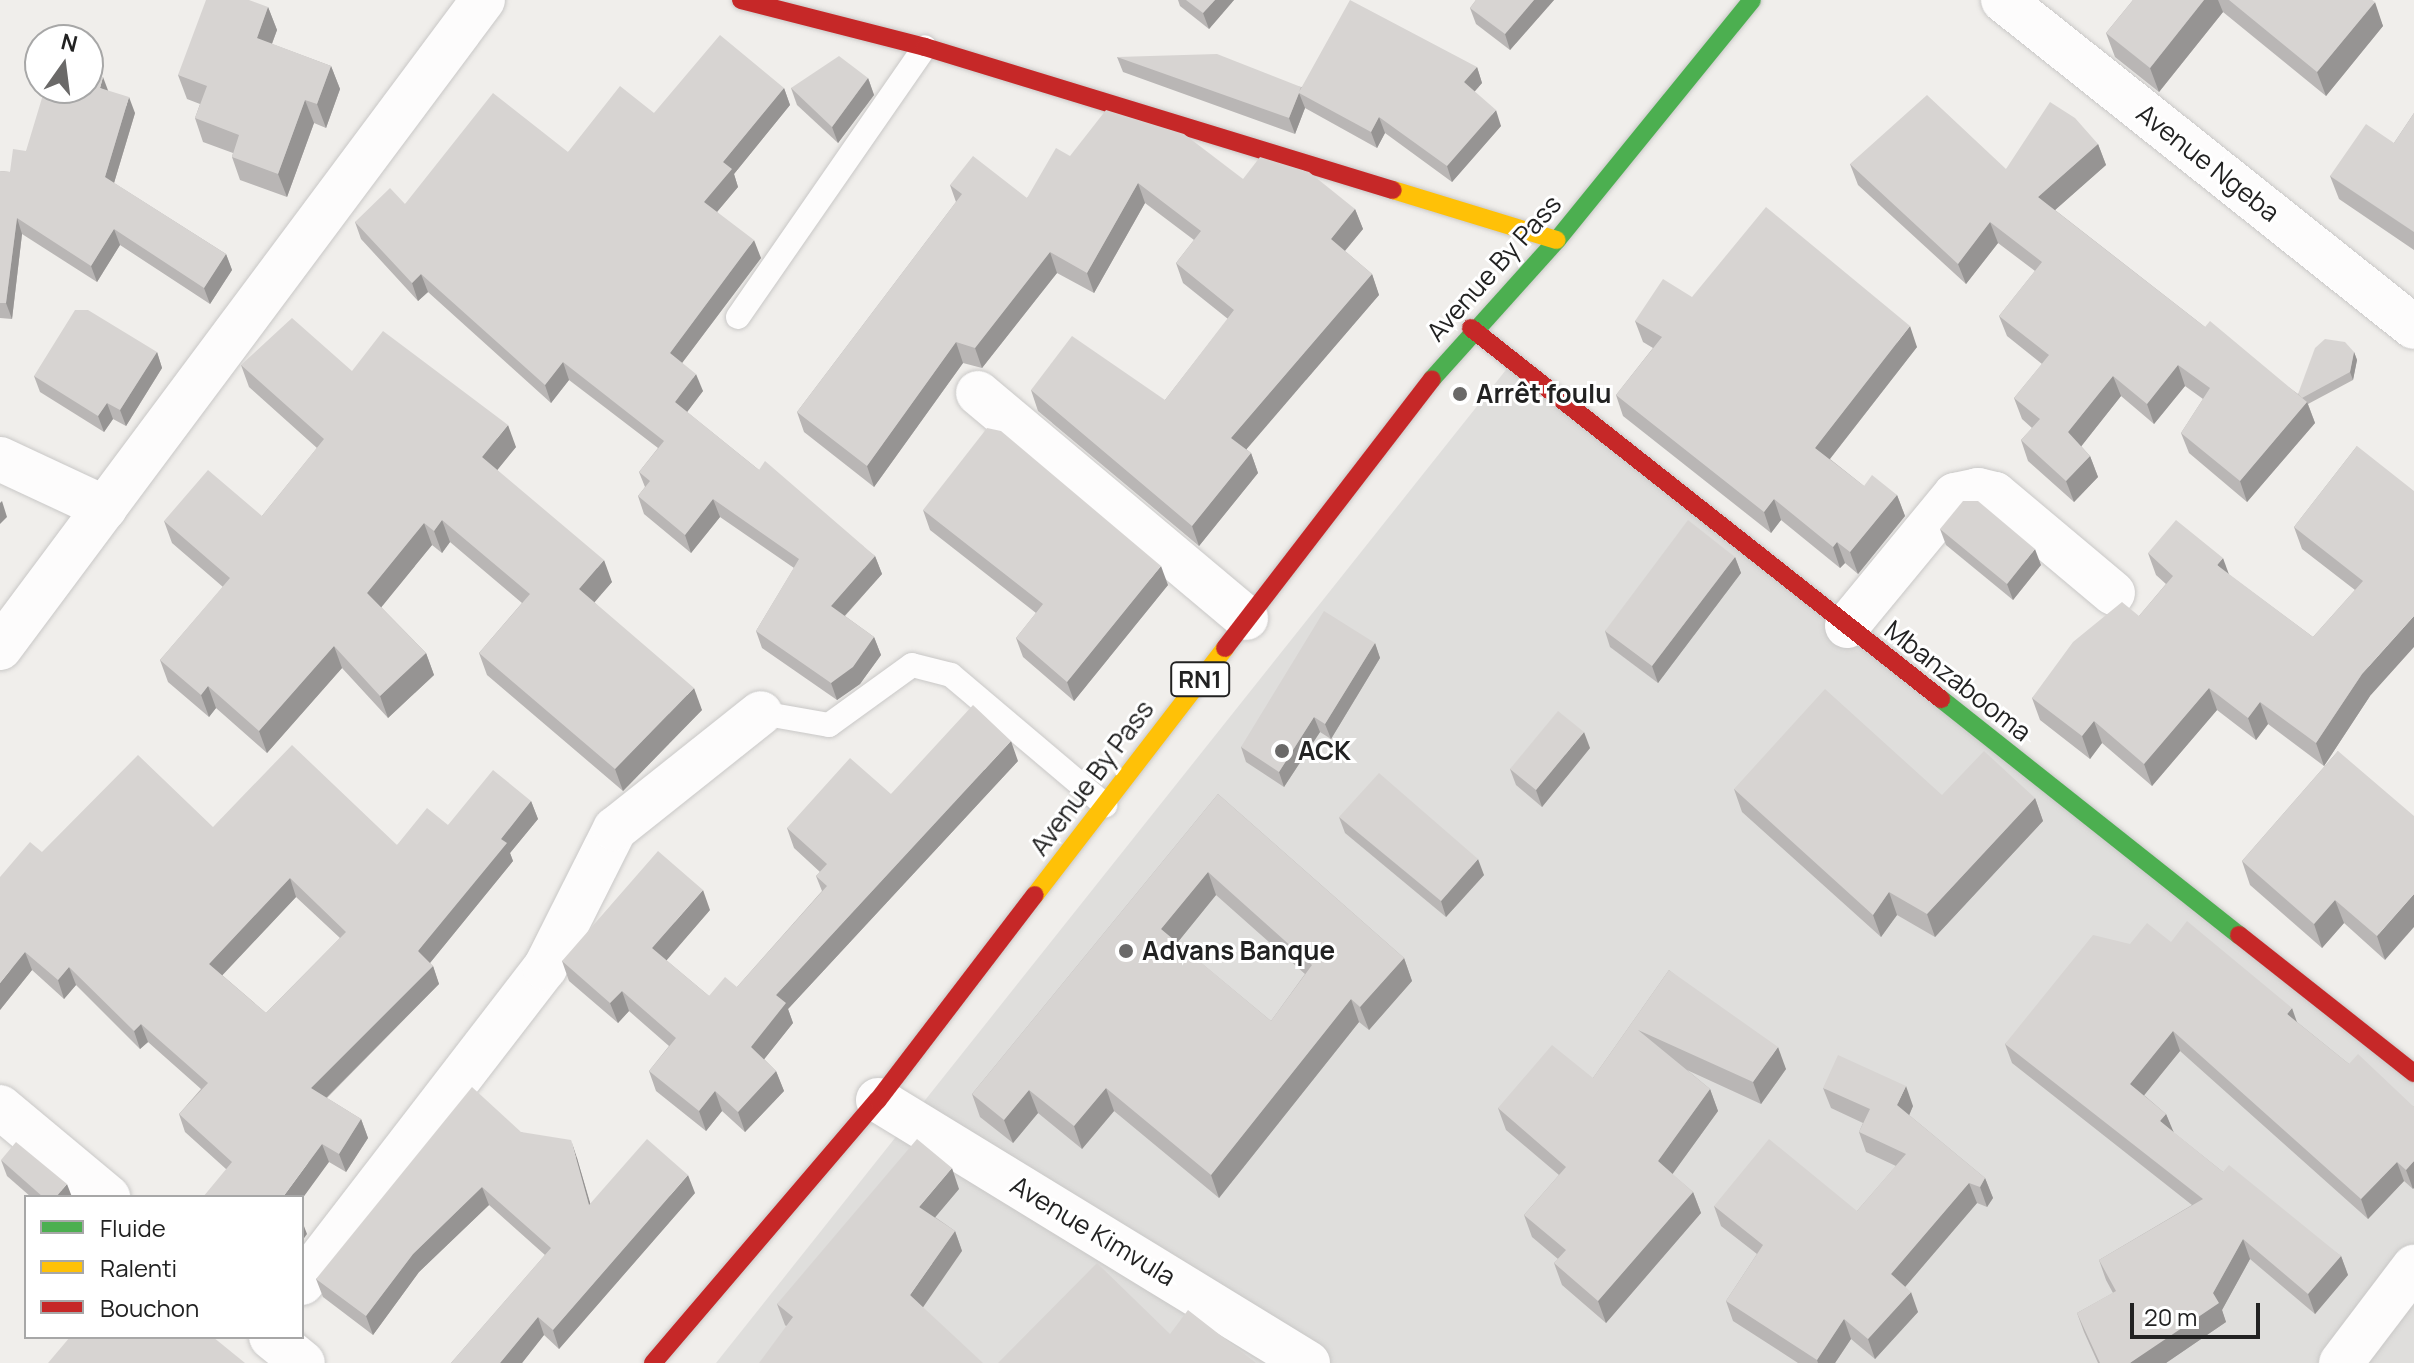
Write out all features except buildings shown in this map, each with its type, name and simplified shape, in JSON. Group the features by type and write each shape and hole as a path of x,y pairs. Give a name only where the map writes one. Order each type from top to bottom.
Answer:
{"main road":[{"path":"741,0 925,47 1557,240"},
{"name":"Avenue By Pass","path":"653,1363 878,1100 1471,328 1557,240 1752,0"},
{"name":"Mbanzabooma","path":"1471,328 2414,1073"}],"street":[{"path":"0,648 483,0"},
{"name":"Avenue Ngeba","path":"2003,0 2414,327"},
{"path":"978,393 1246,618"},
{"path":"0,459 105,508"},
{"path":"1847,626 1955,495 1978,490 1995,494 2113,593"},
{"path":"304,1280 545,968 615,829 761,713"},
{"name":"Avenue Kimvula","path":"878,1100 1308,1363"},
{"path":"0,1107 106,1195"},
{"path":"2341,1363 2414,1267"},
{"path":"273,1339 303,1363"}],"lane":[{"path":"738,317 925,47"},
{"path":"761,713 829,725 912,665 925,668 951,675 1105,805"}],"shaded area":[{"path":"1513,361 2414,1073 2414,1363 716,1363"}],"traffic: fast":[{"path":"1432,379 1557,240 1752,0"},
{"path":"1941,699 2239,935"}],"traffic: slow":[{"path":"1393,190 1557,240"},
{"path":"1035,895 1225,648"}],"traffic: jam":[{"path":"741,0 925,47 1393,190"},
{"path":"1471,328 1941,699"},
{"path":"1225,648 1432,379"},
{"path":"653,1363 878,1100 1035,895"},
{"path":"2239,935 2414,1073"}],"place":[{"name":"Arrêt foulu","path":"1460,394"},
{"name":"ACK","path":"1282,751"},
{"name":"Advans Banque","path":"1126,951"}]}
